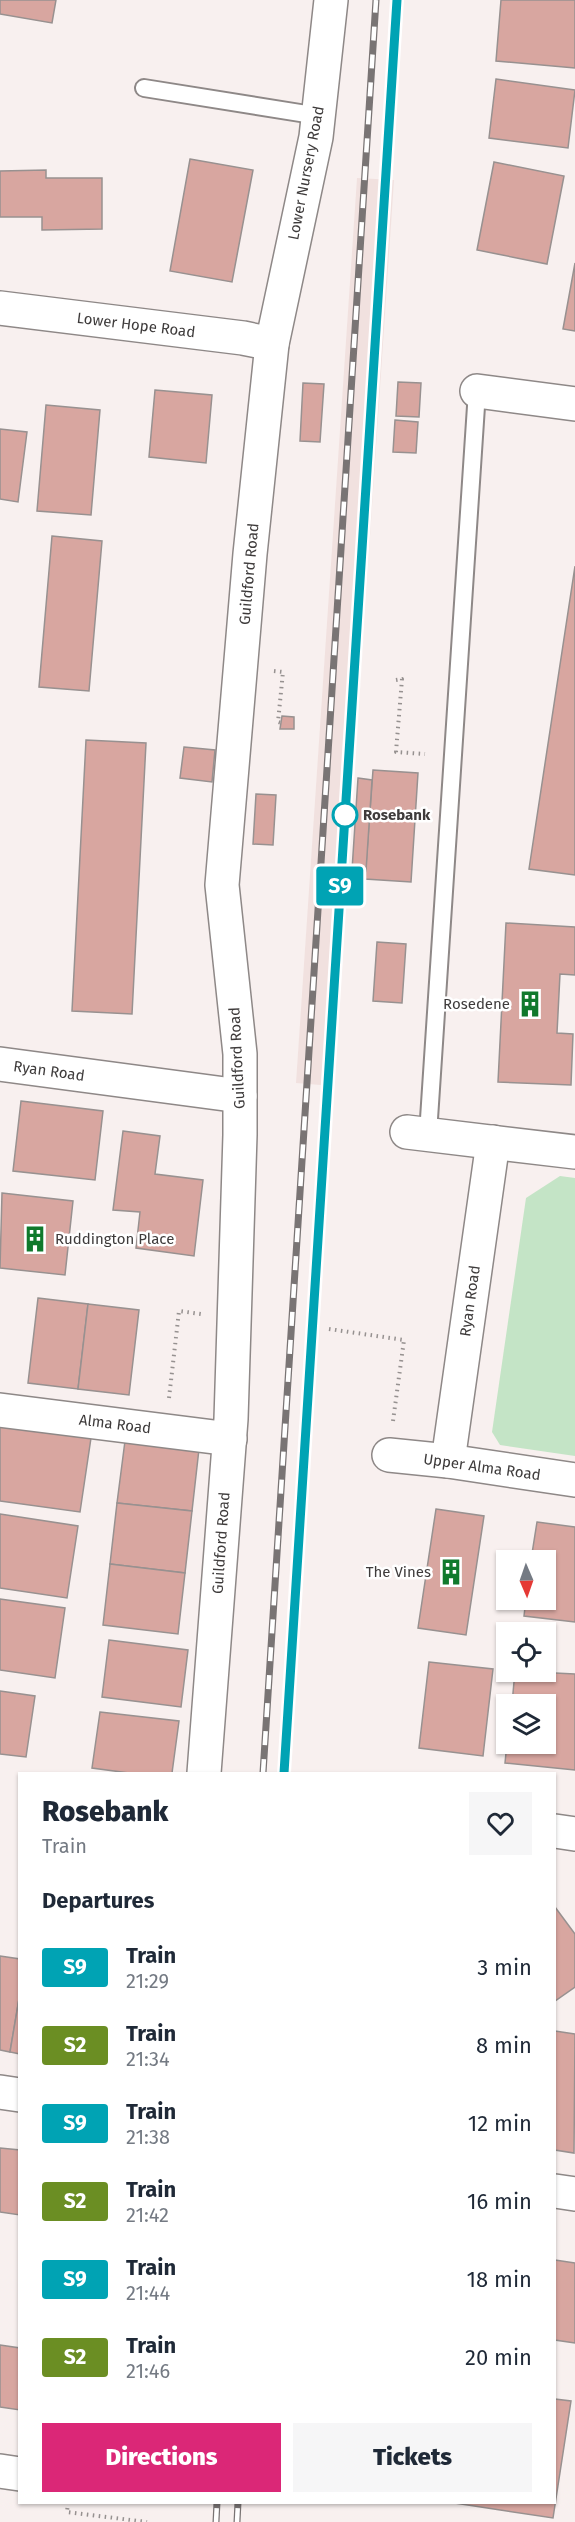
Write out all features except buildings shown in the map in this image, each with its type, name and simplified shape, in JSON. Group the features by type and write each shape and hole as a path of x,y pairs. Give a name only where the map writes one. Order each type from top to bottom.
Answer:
{"street":[{"name":"Lower Nursery Road","path":"272,344 320,116 331,0"},
{"name":"Lower Hope Road","path":"0,308 243,338 272,344"},
{"name":"Guildford Road","path":"204,1772 230,1439 240,1096 240,1054 222,885 250,554 272,344"},
{"path":"477,391 575,404"},
{"name":"Ryan Road","path":"0,1064 240,1096"},
{"path":"430,1134 575,1152"},
{"name":"Ryan Road","path":"448,1461 493,1142"},
{"name":"Alma Road","path":"0,1410 230,1439"},
{"name":"Upper Alma Road","path":"389,1455 448,1461 575,1480"},
{"path":"556,1831 575,1834"},
{"path":"0,2092 18,2096"},
{"path":"556,2191 575,2194"},
{"path":"0,2471 18,2475"}],"lane":[{"path":"144,88 320,116"},
{"path":"430,1134 477,391"}],"path":[{"path":"281,723 278,722 283,672"},
{"path":"396,680 402,679 396,752 453,756"},
{"path":"165,1430 179,1311 204,1315"},
{"path":"329,1329 404,1340 389,1455"},
{"path":"68,2504 67,2512 147,2522"}],"shaded area":[{"path":"357,178 394,180 333,1086 296,1083"}],"green space":[{"path":"560,1176 575,1178 575,1456 500,1445 492,1432 526,1198"}],"railway":[{"path":"263,1772 376,0"},
{"path":"284,1772 396,0"},
{"path":"216,2522 217,2504"},
{"path":"237,2522 238,2504"}],"train":[{"name":"S9","path":"284,1772 397,0"}],"place":[{"name":"Rosebank","path":"345,815"},
{"name":"Rosedene","path":"530,1004"},
{"name":"Ruddington Place","path":"35,1239"},
{"name":"The Vines","path":"451,1572"}]}
